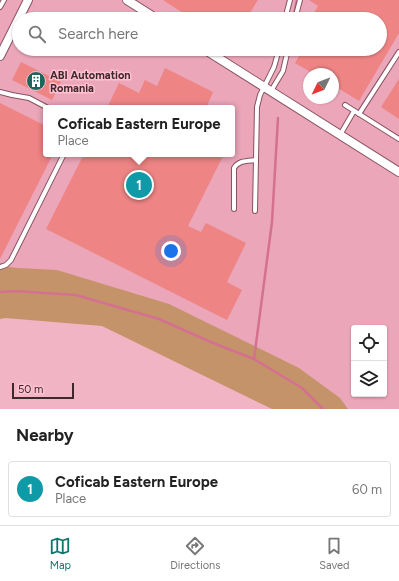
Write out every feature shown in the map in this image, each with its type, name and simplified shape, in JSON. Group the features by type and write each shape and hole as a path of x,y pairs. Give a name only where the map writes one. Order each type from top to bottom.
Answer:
{"street":[{"path":"22,12 28,0"},
{"path":"127,0 146,12"},
{"path":"0,56 12,32"},
{"path":"215,56 399,172"}],"lane":[{"path":"0,7 4,0"},
{"path":"287,12 290,0"},
{"path":"297,12 300,0"},
{"path":"359,114 399,52"},
{"path":"268,89 276,56"},
{"path":"254,211 257,107 260,95 268,89 283,71 286,56"},
{"path":"0,92 29,98 43,105"},
{"path":"344,105 399,140"},
{"path":"340,135 354,111"},
{"path":"0,267 6,265 11,260 62,157"},
{"path":"234,209 234,168 238,163 256,160"}],"shaded area":[{"path":"0,0 399,0 399,409 348,409 340,398 18,268 0,266"},
{"path":"0,266 57,270 169,304 299,368 340,398 348,409 272,409 102,326 5,318 0,319"}],"building":[{"path":"163,0 258,0 250,12 181,12"},
{"path":"309,0 399,0 399,33 387,53 387,12 314,12 318,6"},
{"path":"299,56 385,56 359,101 339,89 339,68 304,68 295,63"},
{"name":"ABI Automation Romania","path":"21,62 61,82 52,100 12,80"},
{"path":"165,68 213,92 207,105 108,105 119,83 139,93 145,80 157,86"},
{"path":"399,79 399,119 381,107"},
{"path":"0,103 43,124 43,157 51,157 0,259"},
{"path":"82,157 222,157 188,226 201,232 206,223 246,243 227,282 242,290 227,320 46,229"}],"waterway":[{"path":"294,12 297,0"},
{"path":"254,359 272,222 278,118"},
{"path":"0,292 14,291 76,295 159,319 254,359 302,388 323,409"}],"place":[{"name":"ABI Automation Romania","path":"36,81"},
{"name":"Coficab Eastern Europe","path":"139,185"}]}
